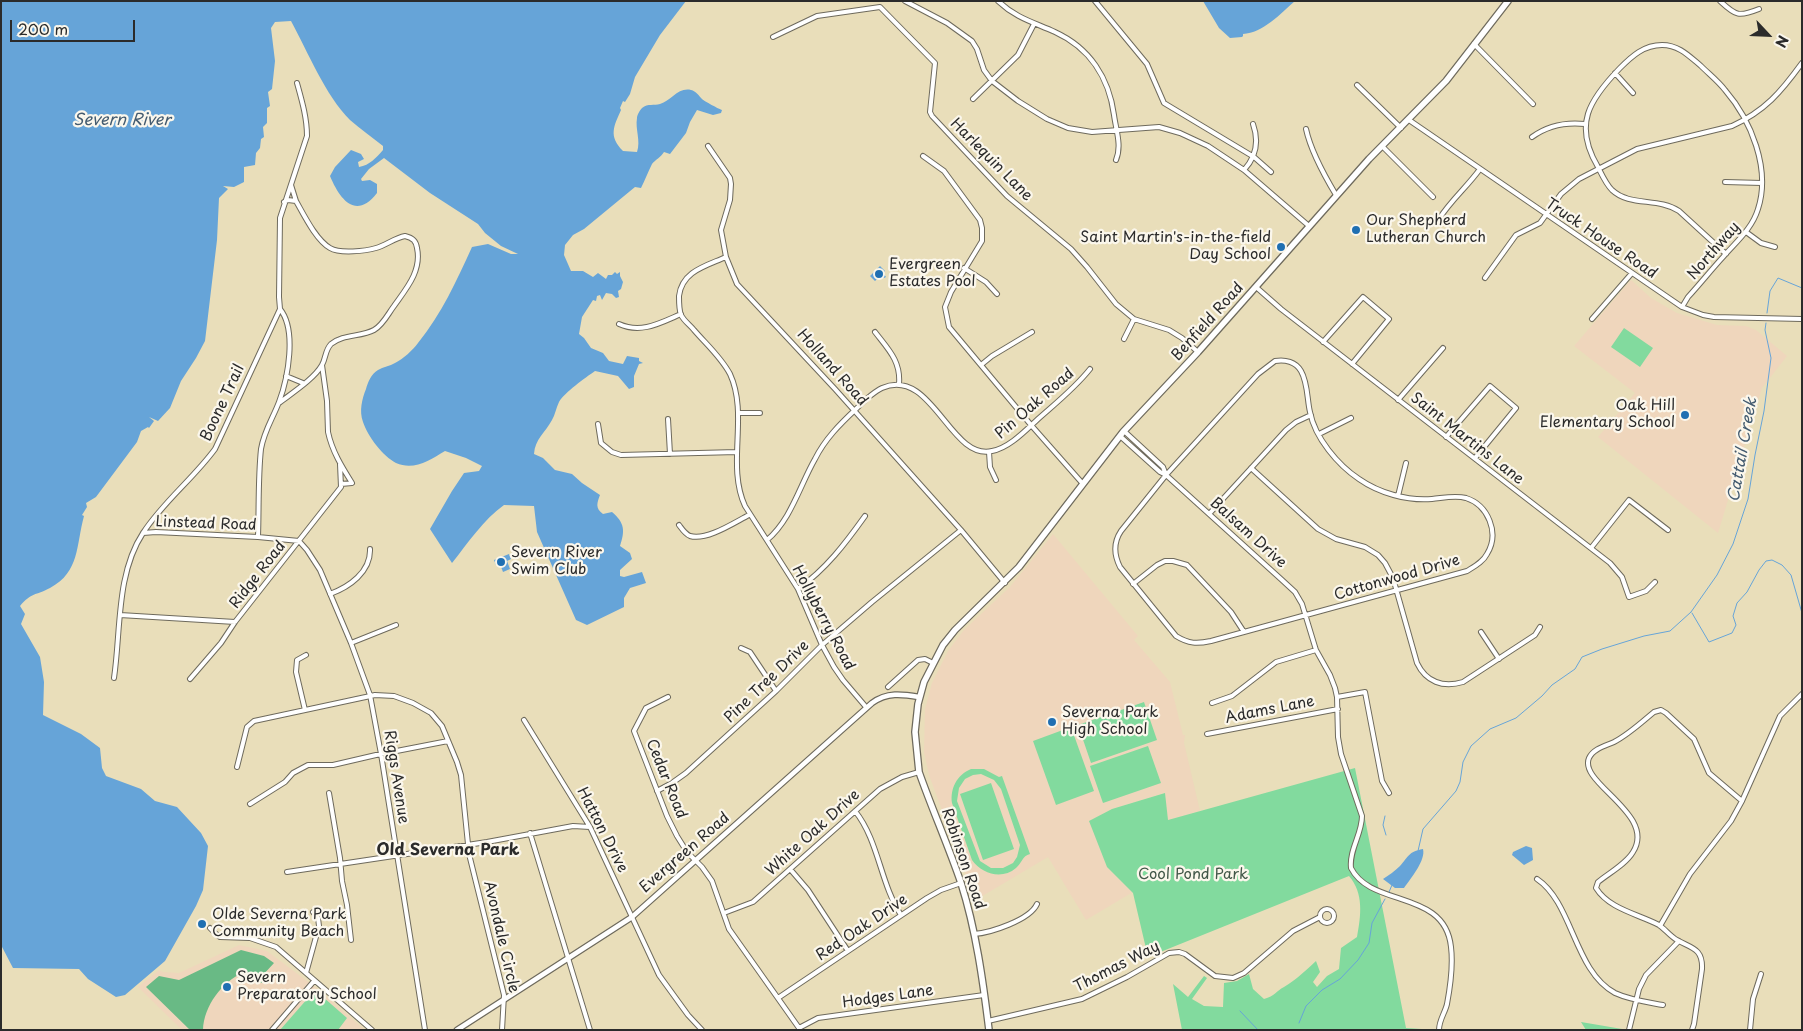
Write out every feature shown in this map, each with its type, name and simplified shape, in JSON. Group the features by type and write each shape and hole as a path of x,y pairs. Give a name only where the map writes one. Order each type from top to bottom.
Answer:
{"main road":[{"name":"Benfield Road","path":"919,697 933,663 943,645 955,630 1019,566 1122,434 1198,352 1336,195 1446,81 1508,1"},
{"name":"Robinson Road","path":"919,697 915,732 919,772 961,883 974,934 989,1030"}],"street":[{"path":"905,1 947,23 972,41 977,48 984,70 992,81 1040,116 1061,126 1092,132 1159,127 1169,129 1208,146 1244,170 1309,226"},
{"path":"998,1 1016,16 1070,40 1091,59 1103,76 1110,94 1119,146 1116,160"},
{"path":"1095,1 1147,64 1164,103 1254,157 1271,172"},
{"path":"1720,1 1731,11 1739,15 1760,9"},
{"name":"Harlequin Lane","path":"773,37 817,16 880,7 935,63 930,112 1007,196 1071,249 1116,304 1134,319 1169,330 1198,352"},
{"path":"973,99 1018,55 1034,24"},
{"path":"1474,44 1533,104"},
{"name":"Northway","path":"1585,124 1593,100 1615,73 1632,57 1646,48 1660,45 1676,48 1688,55 1715,78 1736,103 1760,156 1762,183 1758,208 1746,232 1688,297 1682,307"},
{"path":"1485,278 1516,234 1537,225 1564,190 1637,149 1732,126 1744,120 1764,108 1776,97 1802,63"},
{"path":"1615,73 1633,93"},
{"name":"Boone Trail","path":"114,678 120,615 129,565 143,533 215,449 280,310 278,228 284,202 307,136 304,105 297,83"},
{"path":"1357,85 1401,128"},
{"name":"Truck House Road","path":"1408,120 1682,307 1714,317 1802,319"},
{"path":"1532,137 1546,129 1564,124 1573,122 1585,124 1588,145 1599,169 1612,190 1634,201 1658,202 1671,206 1726,254"},
{"path":"1244,170 1254,157 1257,135 1253,124"},
{"path":"1306,128 1308,138 1322,170 1336,195"},
{"name":"Holland Road","path":"708,146 730,178 730,200 722,224 726,257 737,284 793,342 854,410 1004,583"},
{"path":"1382,146 1433,196"},
{"path":"923,156 944,171 980,220 982,228 982,241 964,268 945,307 949,328 1083,484"},
{"path":"1439,219 1451,201 1467,186 1480,169"},
{"path":"1725,182 1762,183"},
{"path":"279,403 313,375 322,365 326,352 334,342 341,338 374,330 381,324 412,280 418,263 415,241 405,236 371,249 351,251 330,248 317,234 296,201 291,185"},
{"path":"284,202 296,201"},
{"path":"1746,232 1761,243 1775,247"},
{"path":"619,324 629,329 646,327 681,314 679,297 685,279 692,272 726,257"},
{"path":"964,268 986,282 997,294"},
{"path":"1592,319 1632,274"},
{"name":"Saint Martins Lane","path":"1256,287 1280,309 1610,563 1620,573 1628,597 1646,590 1655,582"},
{"path":"1323,342 1363,297 1389,319 1352,364"},
{"path":"258,537 261,450 266,430 279,403 286,376 289,334 286,317 280,310"},
{"name":"Hollyberry Road","path":"681,314 725,366 734,388 738,413 739,489 749,515 798,589 822,645 843,680 866,707"},
{"path":"1124,339 1134,319"},
{"path":"767,540 783,521 820,450 835,429 854,410 882,388 899,384 900,371 897,364 875,332"},
{"path":"981,365 992,356 1032,332"},
{"path":"1398,400 1443,348"},
{"name":"Cottonwood Drive","path":"1283,360 1290,362 1302,372 1310,415 1319,434 1331,452 1357,478 1378,490 1398,496 1429,500 1456,496 1468,499 1479,506 1485,512 1492,528 1492,538 1488,553 1484,559 1467,571 1244,632 1196,644 1186,642 1176,636 1117,562 1115,554 1116,542 1121,532 1166,475 1258,374 1275,362 1283,360"},
{"path":"322,365 328,401 328,432 340,464 352,483 341,484 340,464"},
{"name":"Pin Oak Road","path":"899,384 910,387 921,394 952,430 970,447 983,452 990,452 1004,447 1031,425 1074,388 1090,369"},
{"path":"313,375 324,377"},
{"path":"286,376 303,383"},
{"path":"1446,437 1490,386 1516,408 1475,458"},
{"path":"738,413 760,413"},
{"path":"1210,513 1286,430 1310,415"},
{"path":"1319,434 1351,418"},
{"path":"668,419 670,454"},
{"path":"598,424 601,443 612,452 621,454 738,452"},
{"name":"Balsam Drive","path":"1122,434 1160,472 1210,513 1295,592 1302,604 1316,650 1330,675 1337,697 1338,737 1341,754 1362,816 1350,868 1362,882 1386,895 1419,905 1443,922 1451,943 1447,1005 1439,1024 1439,1030"},
{"path":"990,452 990,466 996,480"},
{"path":"1398,496 1406,463"},
{"path":"1251,468 1318,528 1336,539 1365,547 1378,555 1388,567 1397,591 1417,663 1428,678 1441,684 1459,684 1534,635 1540,627"},
{"name":"Ridge Road","path":"190,679 222,643 235,622 341,487 341,484"},
{"path":"1591,548 1629,500 1668,530"},
{"path":"679,525 689,536 703,536 749,515"},
{"path":"798,589 822,570 840,551 864,516"},
{"name":"Pine Tree Drive","path":"657,791 672,784 686,773 776,691 822,645 960,530"},
{"name":"Linstead Road","path":"143,533 258,537 299,541"},
{"name":"Riggs Avenue","path":"299,541 316,562 351,643 370,695 425,1030"},
{"path":"330,594 345,588 357,579 369,562 370,548"},
{"path":"1133,584 1165,561 1173,561 1187,566 1231,612 1244,632"},
{"path":"120,615 235,622"},
{"path":"351,643 396,625"},
{"path":"1481,632 1499,659"},
{"path":"741,648 750,652 776,691"},
{"path":"1212,703 1232,696 1276,662 1316,650"},
{"path":"305,710 295,668 297,660 306,655"},
{"path":"888,687 918,660 925,659 933,663"},
{"path":"1337,697 1365,692 1382,781 1390,792"},
{"name":"Evergreen Road","path":"457,1030 567,957 632,917 866,707 878,699 889,695 898,694 919,697"},
{"path":"1660,926 1690,874 1731,821 1742,801 1780,716 1802,694"},
{"name":"Avondale Circle","path":"237,767 245,736 250,724 254,721 370,695 390,695 431,712 438,720 461,775 467,844 504,999 502,1030"},
{"name":"Cedar Road","path":"668,697 646,708 634,731 657,791 677,836 687,852 712,881 729,929 799,1029"},
{"name":"Adams Lane","path":"1207,734 1338,709"},
{"path":"1692,1030 1702,962 1700,953 1679,941 1660,926 1616,906 1599,893 1596,888 1598,882 1632,853 1636,845 1637,834 1633,819 1629,813 1611,796 1588,767 1588,761 1597,750 1617,741 1654,712 1661,710 1694,739 1709,773 1742,801"},
{"name":"Hatton Drive","path":"524,720 590,827 659,975 688,1015 702,1030"},
{"path":"250,804 285,782 293,773 308,766 316,764 333,765 448,741"},
{"name":"White Oak Drive","path":"724,913 753,902 868,798 886,785 902,777 919,772"},
{"path":"329,793 351,940"},
{"path":"855,811 866,828 893,903 901,915"},
{"path":"286,872 573,826 590,827"},
{"path":"530,833 590,1030"},
{"path":"790,868 808,890 848,951"},
{"path":"1537,879 1548,888 1595,976 1611,991 1636,1000 1663,1006"},
{"name":"Red Oak Drive","path":"778,998 901,915 941,890 961,883"},
{"path":"974,934 989,933 1007,925 1031,913 1037,904"},
{"path":"306,973 319,926 318,918 313,912"},
{"name":"Thomas Way","path":"988,1022 1082,999 1128,977 1169,953 1179,952 1185,954 1215,976 1234,978 1244,973 1293,931 1320,918"},
{"path":"210,928 220,937 250,938 276,947 372,1030"},
{"path":"1630,1030 1636,1000 1646,975 1679,941"},
{"path":"1750,1030 1752,1005 1761,974"},
{"path":"272,1030 314,981"},
{"name":"Hodges Lane","path":"799,1029 818,1018 984,995"}],"shaded area":[{"name":"Oak Hill Elementary School","path":"1631,280 1651,298 1677,313 1717,325 1746,326 1756,330 1787,356 1762,388 1718,533 1598,437 1635,393 1574,346"},
{"name":"Severna Park High School","path":"1053,534 1138,636 1134,640 1170,682 1183,735 1185,735 1184,743 1200,811 1168,820 1164,793 1112,809 1090,821 1107,867 1133,892 1086,920 1048,857 974,901 929,775 924,752 925,709 932,683 948,651 964,630 1010,587"},
{"name":"Severn Preparatory School","path":"239,945 267,951 315,987 365,1030 182,1030 138,987 159,970 179,973"}],"green space":[{"path":"1624,328 1653,348 1640,367 1611,347"},
{"path":"1144,702 1157,740 1091,763 1078,725"},
{"path":"1071,727 1094,791 1056,805 1033,741"},
{"path":"1148,746 1161,783 1103,803 1090,766"},
{"name":"Cool Pond Park","path":"1355,768 1406,1028 1437,1030 1182,1030 1173,984 1188,997 1204,976 1207,978 1192,999 1204,1006 1223,1007 1224,983 1237,981 1249,974 1253,989 1264,999 1293,981 1316,961 1320,972 1313,982 1317,987 1327,976 1339,969 1341,948 1357,937 1360,921 1359,897 1354,883 1349,876 1148,957 1133,893 1107,867 1089,821 1112,809 1165,793 1168,820"},
{"path":"971,769 984,769 999,777 1002,776 1030,854 1025,856 1018,866 1010,872 993,874 981,869 972,860 952,803 953,787 958,778","holes":["981,774 994,780 1001,789 1020,845 1017,857 1013,863 1003,868 991,868 980,861 957,801 959,788 965,779"]},
{"path":"991,783 1014,849 983,860 960,794"},
{"path":"241,950 264,956 274,963 263,975 262,983 243,972 228,982 211,1004 204,1021 203,1030 190,1030 146,987 159,976 179,980"},
{"path":"315,990 347,1018 338,1030 280,1030"},
{"path":"1581,1022 1628,1030 1586,1030"}],"water":[{"name":"Severn River","path":"1,1 686,1 660,35 635,77 630,94 625,102 623,101 620,108 614,131 615,141 623,151 637,152 637,122 640,110 646,106 658,105 682,90 696,92 703,100 722,110 721,113 713,115 697,110 686,133 670,154 664,152 652,164 641,188 635,187 584,229 573,235 565,245 564,255 571,271 583,271 593,277 598,273 606,279 608,275 620,272 623,282 621,289 618,291 619,297 616,298 612,294 606,293 602,300 600,295 597,296 596,301 593,300 582,317 579,334 591,348 603,353 609,361 623,364 627,356 639,358 639,361 643,363 639,364 634,376 634,387 629,389 618,376 595,371 576,385 559,402 553,418 538,440 535,449 534,454 543,458 555,470 572,474 600,495 599,510 603,514 612,512 622,524 623,536 620,546 630,553 632,559 620,570 620,576 624,577 642,572 646,583 630,588 624,598 624,607 587,625 576,620 537,532 534,506 504,505 483,525 452,563 430,529 464,473 479,471 482,466 445,451 428,461 415,465 409,466 396,463 376,446 365,428 362,418 362,401 372,376 378,370 393,364 408,354 427,332 454,285 472,247 488,244 511,254 518,254 501,246 485,233 478,224 430,193 384,158 369,169 361,179 362,181 370,180 377,184 377,193 362,205 349,204 339,193 330,176 335,167 351,150 361,154 364,159 358,162 359,167 366,165 373,161 383,150 383,146 350,120 341,110 325,86 291,21 275,22 271,28 275,61 272,89 268,92 270,106 267,108 267,123 263,127 264,137 261,139 260,148 256,153 255,165 244,167 244,182 234,187 223,186 228,189 219,198 217,240 205,341 181,381 170,408 158,421 149,417 154,421 149,428 141,431 137,442 96,497 86,503 87,507 82,515 84,516 75,557 67,574 60,582 31,596 20,606 25,614 21,624 40,657 44,682 43,715 81,734 100,748 102,768 106,776 141,789 155,801 177,807 201,833 208,846 203,890 165,961 125,995 116,997 88,979 79,969 13,968 1,945"},
{"path":"1203,1 1295,1 1264,27 1243,34 1242,37 1230,38 1219,28"},
{"name":"Evergreen Estates Pool","path":"880,266 885,271 883,273 886,277 880,276 875,281 870,276"},
{"name":"Severn River Swim Club","path":"509,554 511,559 507,561 510,569 503,572 500,564 496,565 494,560"},
{"path":"1526,846 1532,848 1533,860 1524,865 1512,855 1513,852"},
{"path":"1423,849 1420,864 1404,888 1395,888 1383,879 1398,868 1412,853"}],"waterway":[{"name":"Cattail Creek","path":"1767,313 1770,291 1778,278 1802,288"},
{"name":"Cattail Creek","path":"1418,851 1423,829 1456,791 1460,782 1463,762 1471,746 1490,729 1516,718 1552,685 1575,669 1582,657 1644,636 1670,631 1691,612 1717,575 1733,544 1748,499 1764,411 1771,358 1765,330 1766,323"},
{"path":"1692,613 1709,642 1732,633 1736,625 1733,616 1737,603 1747,592 1766,561 1772,560 1782,565 1791,575 1802,613"},
{"path":"1385,816 1383,825 1386,835"},
{"name":"Cattail Creek","path":"1389,892 1392,885"},
{"name":"Cattail Creek","path":"1299,1023 1306,1006 1322,990 1340,979 1358,960 1369,943 1372,923 1385,899"},
{"name":"Cattail Creek","path":"1240,1011 1258,1030"}],"place":[{"name":"Our Shepherd Lutheran Church","path":"1356,230"},
{"name":"Saint Martin's-in-the-field Day School","path":"1281,247"},
{"name":"Evergreen Estates Pool","path":"879,274"},
{"name":"Oak Hill Elementary School","path":"1685,415"},
{"name":"Severn River Swim Club","path":"501,562"},
{"name":"Severna Park High School","path":"1052,722"},
{"name":"Olde Severna Park Community Beach","path":"202,924"},
{"name":"Severn Preparatory School","path":"227,987"}],"district":[{"name":"Old Severna Park","path":"448,851"}]}
